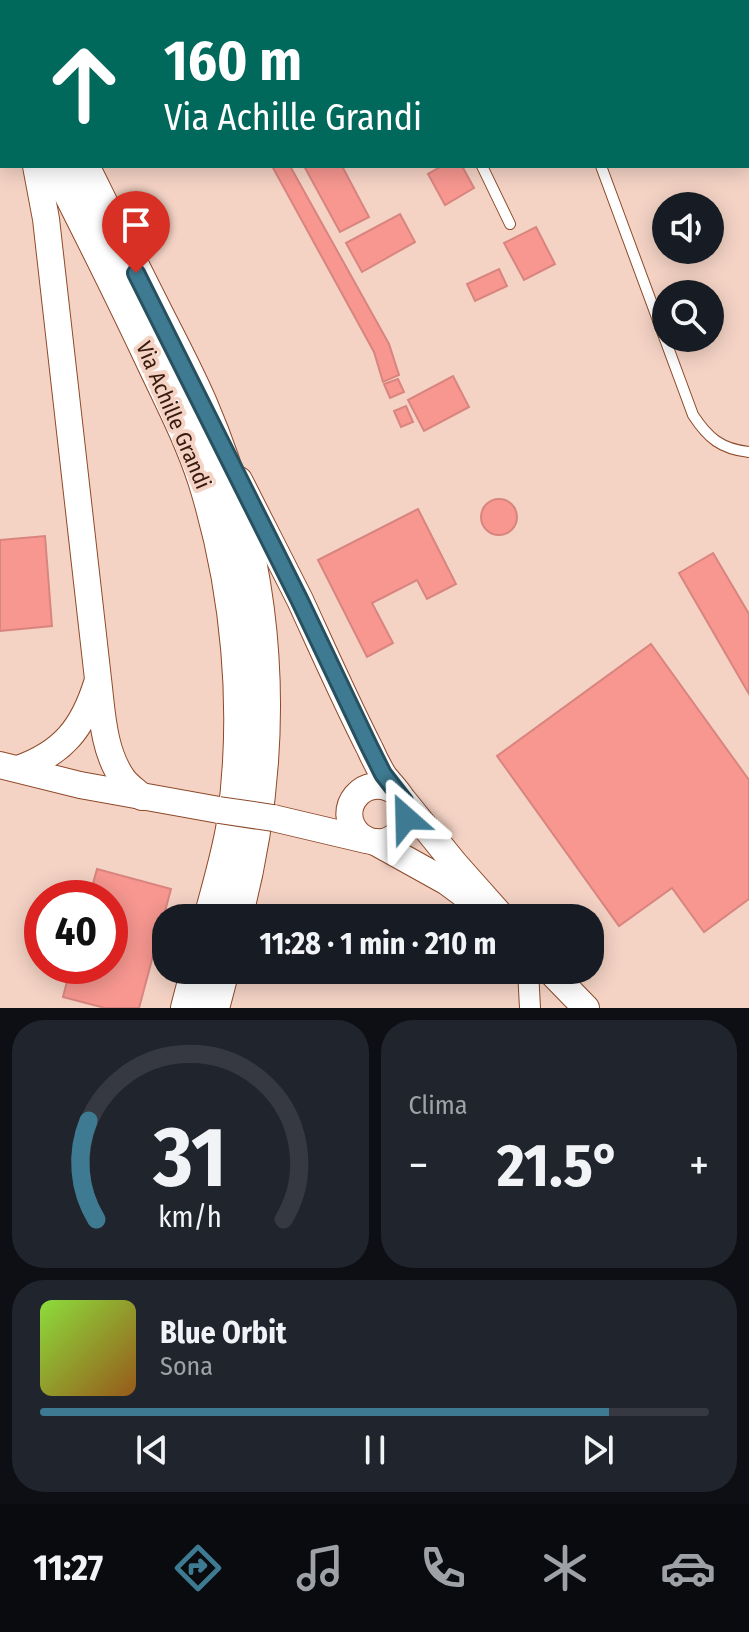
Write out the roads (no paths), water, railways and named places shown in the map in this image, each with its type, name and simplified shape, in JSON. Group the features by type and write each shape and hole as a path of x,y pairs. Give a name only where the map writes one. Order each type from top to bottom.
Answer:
{"main road":[{"name":"Via Achille Grandi","path":"57,168 185,431 204,479 227,577 237,648 239,738 233,825 213,904"},
{"name":"Via Achille Grandi","path":"84,168 202,406 234,498 249,558 265,685 260,799 239,904"},
{"path":"187,1008 193,984"},
{"path":"213,1008 219,984"}],"street":[{"path":"36,168 46,219 98,679 110,752 124,780 142,797"},
{"path":"202,406 383,774 491,904"},
{"path":"259,620 270,595 286,593 299,599"},
{"path":"9,767 41,761 67,740 86,712 98,679"},
{"path":"369,746 367,779 350,810 353,827 370,841 447,882 476,904"},
{"path":"9,767 80,785 273,818 370,841 383,842 399,834 406,818 401,797 383,785 365,788 333,813 273,818"},
{"path":"529,984 530,1008"},
{"path":"563,984 586,1008"}],"lane":[{"path":"483,168 510,224"},
{"path":"602,168 693,415 703,431 718,443 735,451 749,452"}]}
